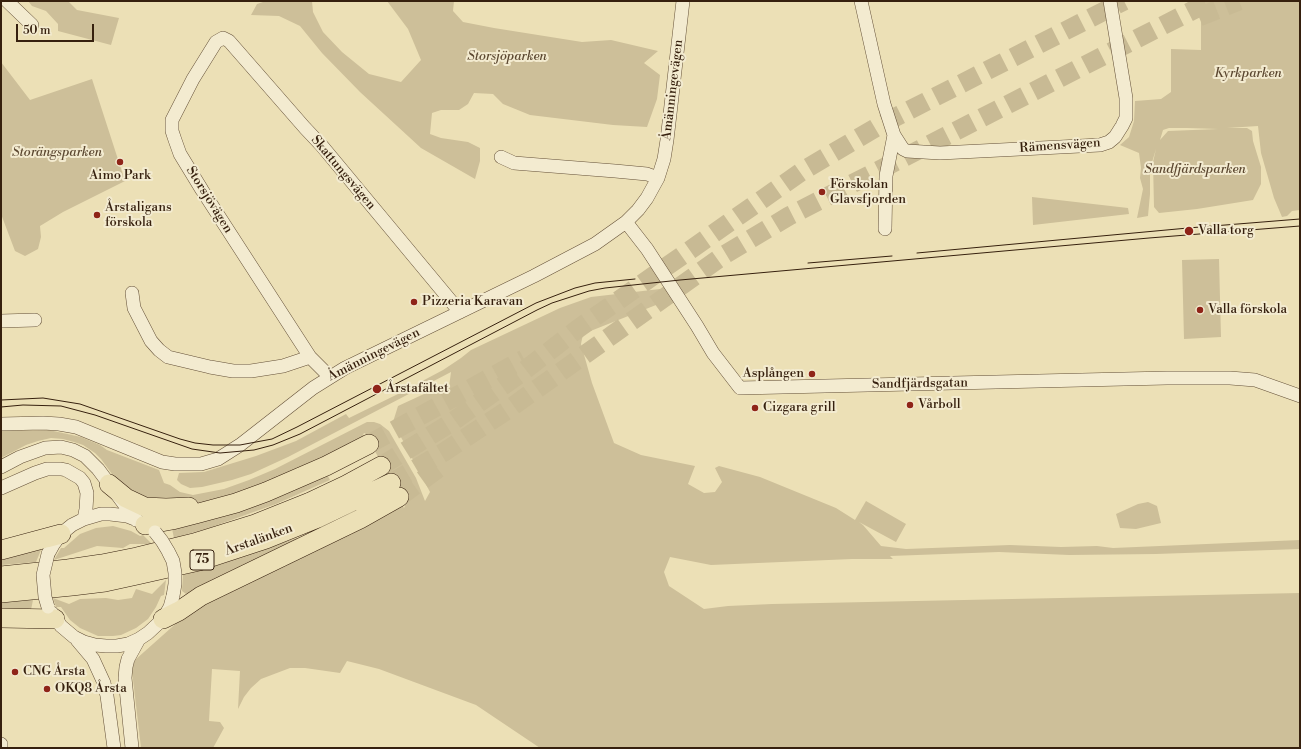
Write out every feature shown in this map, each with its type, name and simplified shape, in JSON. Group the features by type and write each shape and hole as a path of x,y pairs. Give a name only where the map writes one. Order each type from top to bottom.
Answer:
{"highway":[{"path":"145,526 236,503 319,469 369,444"},
{"name":"Årstalänken","path":"1,576 102,564 137,558 194,543 255,524 310,502 381,466"},
{"path":"109,484 126,498 145,507 184,508 213,503 236,503"},
{"name":"Årstalänken","path":"1,592 105,582 199,561 266,539 395,490 360,519 201,596 179,611 163,619"},
{"path":"1,550 61,534"},
{"path":"1,618 52,613"}],"street":[{"path":"7,1 32,25"},
{"name":"Åmänningevägen","path":"1,424 42,423 76,427 162,462 175,464 201,464 229,453 313,388 345,368 534,276 595,244 626,222 638,210 647,198 658,178 664,159 667,140 683,1"},
{"name":"Rämensvägen","path":"861,1 884,104 894,135 903,149 907,151 940,153 1100,145 1109,142 1115,137 1126,118 1126,98 1110,1"},
{"name":"Skattungsvägen","path":"223,38 229,41 322,146 460,312"},
{"name":"Storsjövägen","path":"223,38 216,42 194,79 172,120 172,131 180,154 310,357 330,377"},
{"name":"Rämensvägen","path":"885,229 886,176 894,135"},
{"path":"501,157 514,163 615,170 647,174 658,178"},
{"name":"Sandfjärdsgatan","path":"626,222 647,249 713,353 740,388 1167,378 1230,378 1255,380 1300,396"},
{"path":"132,293 134,308 151,341 168,357 233,371 251,371 283,366 310,357"},
{"path":"1,321 35,320"},
{"path":"1,467 45,448 61,447 73,450 85,456 98,469 145,526 162,541 173,561 175,584 170,607 163,619 148,633 139,639 123,645 106,646 84,642 74,637"},
{"path":"1,488 35,472 47,469 66,470 80,478 84,483 87,493 84,519"},
{"path":"114,748 104,683 93,659 74,637 64,629 52,613 45,597 43,575 48,554 61,534 72,525 84,519 96,515 110,514 127,516 145,526"},
{"path":"132,748 125,678 128,659 139,639"},
{"path":"1,744 2,748"}],"green space":[{"path":"28,1 68,1 77,10 119,18 111,45 58,31 58,24 46,11 32,6"},
{"name":"Storsjöparken","path":"266,1 312,1 313,12 323,32 342,52 369,74 401,82 421,60 408,29 387,1 454,1 453,11 463,22 582,42 611,40 658,51 644,63 660,75 657,99 647,127 613,125 530,115 503,104 493,94 474,93 468,104 459,110 441,110 432,113 430,134 441,138 468,142 480,148 480,161 475,179 421,148 360,92 322,53 300,26 279,16 251,15 257,4"},
{"name":"Kyrkparken","path":"1201,1 1300,1 1300,210 1292,211 1287,216 1282,217 1274,198 1261,153 1258,126 1227,128 1247,128 1252,131 1253,141 1261,167 1261,184 1253,200 1197,209 1159,213 1154,207 1153,162 1156,149 1150,169 1148,216 1137,218 1143,189 1140,178 1141,168 1139,153 1120,145 1129,137 1134,121 1135,101 1161,99 1171,92 1171,49 1201,50","holes":["1169,128 1218,129 1168,131 1160,140 1163,130"]},
{"name":"Storängsparken","path":"1,62 30,100 92,79 125,181 63,212 40,226 41,237 38,249 25,256 15,251 1,214"},
{"path":"1032,197 1128,208 1129,214 1033,225"},
{"path":"1219,259 1221,337 1184,339 1182,260"},
{"name":"Årstafältet","path":"660,289 663,298 656,305 583,334 581,344 592,383 614,443 641,455 695,466 688,484 704,493 715,492 722,482 715,468 719,466 760,477 836,508 855,520 866,501 906,524 896,542 859,522 881,546 906,549 1010,545 1061,547 1097,546 1113,548 1300,540 1300,549 1156,554 1069,555 999,552 890,556 893,559 852,559 711,565 670,557 664,572 669,586 704,609 728,606 772,604 1300,593 1300,748 540,748 476,705 379,669 347,661 340,673 305,668 290,668 261,679 244,697 238,709 240,671 212,669 209,721 220,722 224,728 213,748 141,748 132,671 135,660 190,611 402,505 404,508 405,506 365,433 363,434 364,437 309,465 283,477 234,494 197,504 152,505 117,481 95,453 83,445 74,442 51,438 26,445 1,458 1,431 49,430 81,437 100,445 107,450 159,470 164,483 180,492 193,495 224,489 249,480 275,469 367,422 374,422 380,424 389,431 416,478 425,501 430,492 393,422 398,406 437,388 449,387 451,372 288,457 251,474 202,487 190,488 181,484 177,480 179,473 204,472 256,456 296,441 346,414 349,418 443,370 471,350 560,308 591,297"},
{"path":"328,476 330,480 276,504 209,528 174,538 172,529 308,479"},
{"path":"1148,502 1157,506 1161,523 1136,529 1120,528 1116,514 1138,504"},
{"path":"113,526 131,531 140,536 143,535 152,544 130,544 123,548 97,546 54,560 61,548 64,548 80,534 96,528"},
{"path":"297,538 300,542 189,596 182,591 183,575 221,564"},
{"path":"39,548 41,550 36,562 1,565 1,557"},
{"path":"166,580 164,595 161,596 148,619 136,628 121,635 98,636 80,628 70,620 61,607 56,607 53,598 69,604 80,599 106,598 118,600 132,598 136,589 152,594"},
{"path":"33,600 31,610 1,610 1,602"}],"tunnel":[{"path":"381,466 449,424 521,373 579,328 804,170 882,124 1124,1"},
{"path":"391,483 444,452 506,411 724,255 789,216 1211,1"},
{"path":"1199,17 1239,1"},
{"path":"369,444 524,359"},
{"path":"399,497 446,463"}],"tram line":[{"path":"917,253 1300,219"},
{"path":"1,407 23,405 61,406 95,415 192,449 220,453 254,450 273,445 300,434 537,310 552,303 589,291 680,280 1300,226"},
{"path":"808,263 892,256"},
{"path":"1,400 43,398 80,404 195,443 240,445 272,439 536,303 575,288 595,283 635,279"}],"place":[{"name":"Aimo Park","path":"120,162"},
{"name":"Förskolan Glavsfjorden","path":"822,192"},
{"name":"Årstaligans förskola","path":"97,215"},
{"name":"Valla torg","path":"1189,231"},
{"name":"Pizzeria Karavan","path":"414,302"},
{"name":"Valla förskola","path":"1200,310"},
{"name":"Asplången","path":"812,374"},
{"name":"Årstafältet","path":"377,389"},
{"name":"Vårboll","path":"910,405"},
{"name":"Cizgara grill","path":"755,408"},
{"name":"CNG Årsta","path":"15,672"},
{"name":"OKQ8 Årsta","path":"47,689"}],"park label":[{"name":"Sandfjärdsparken","path":"1195,170"}]}
